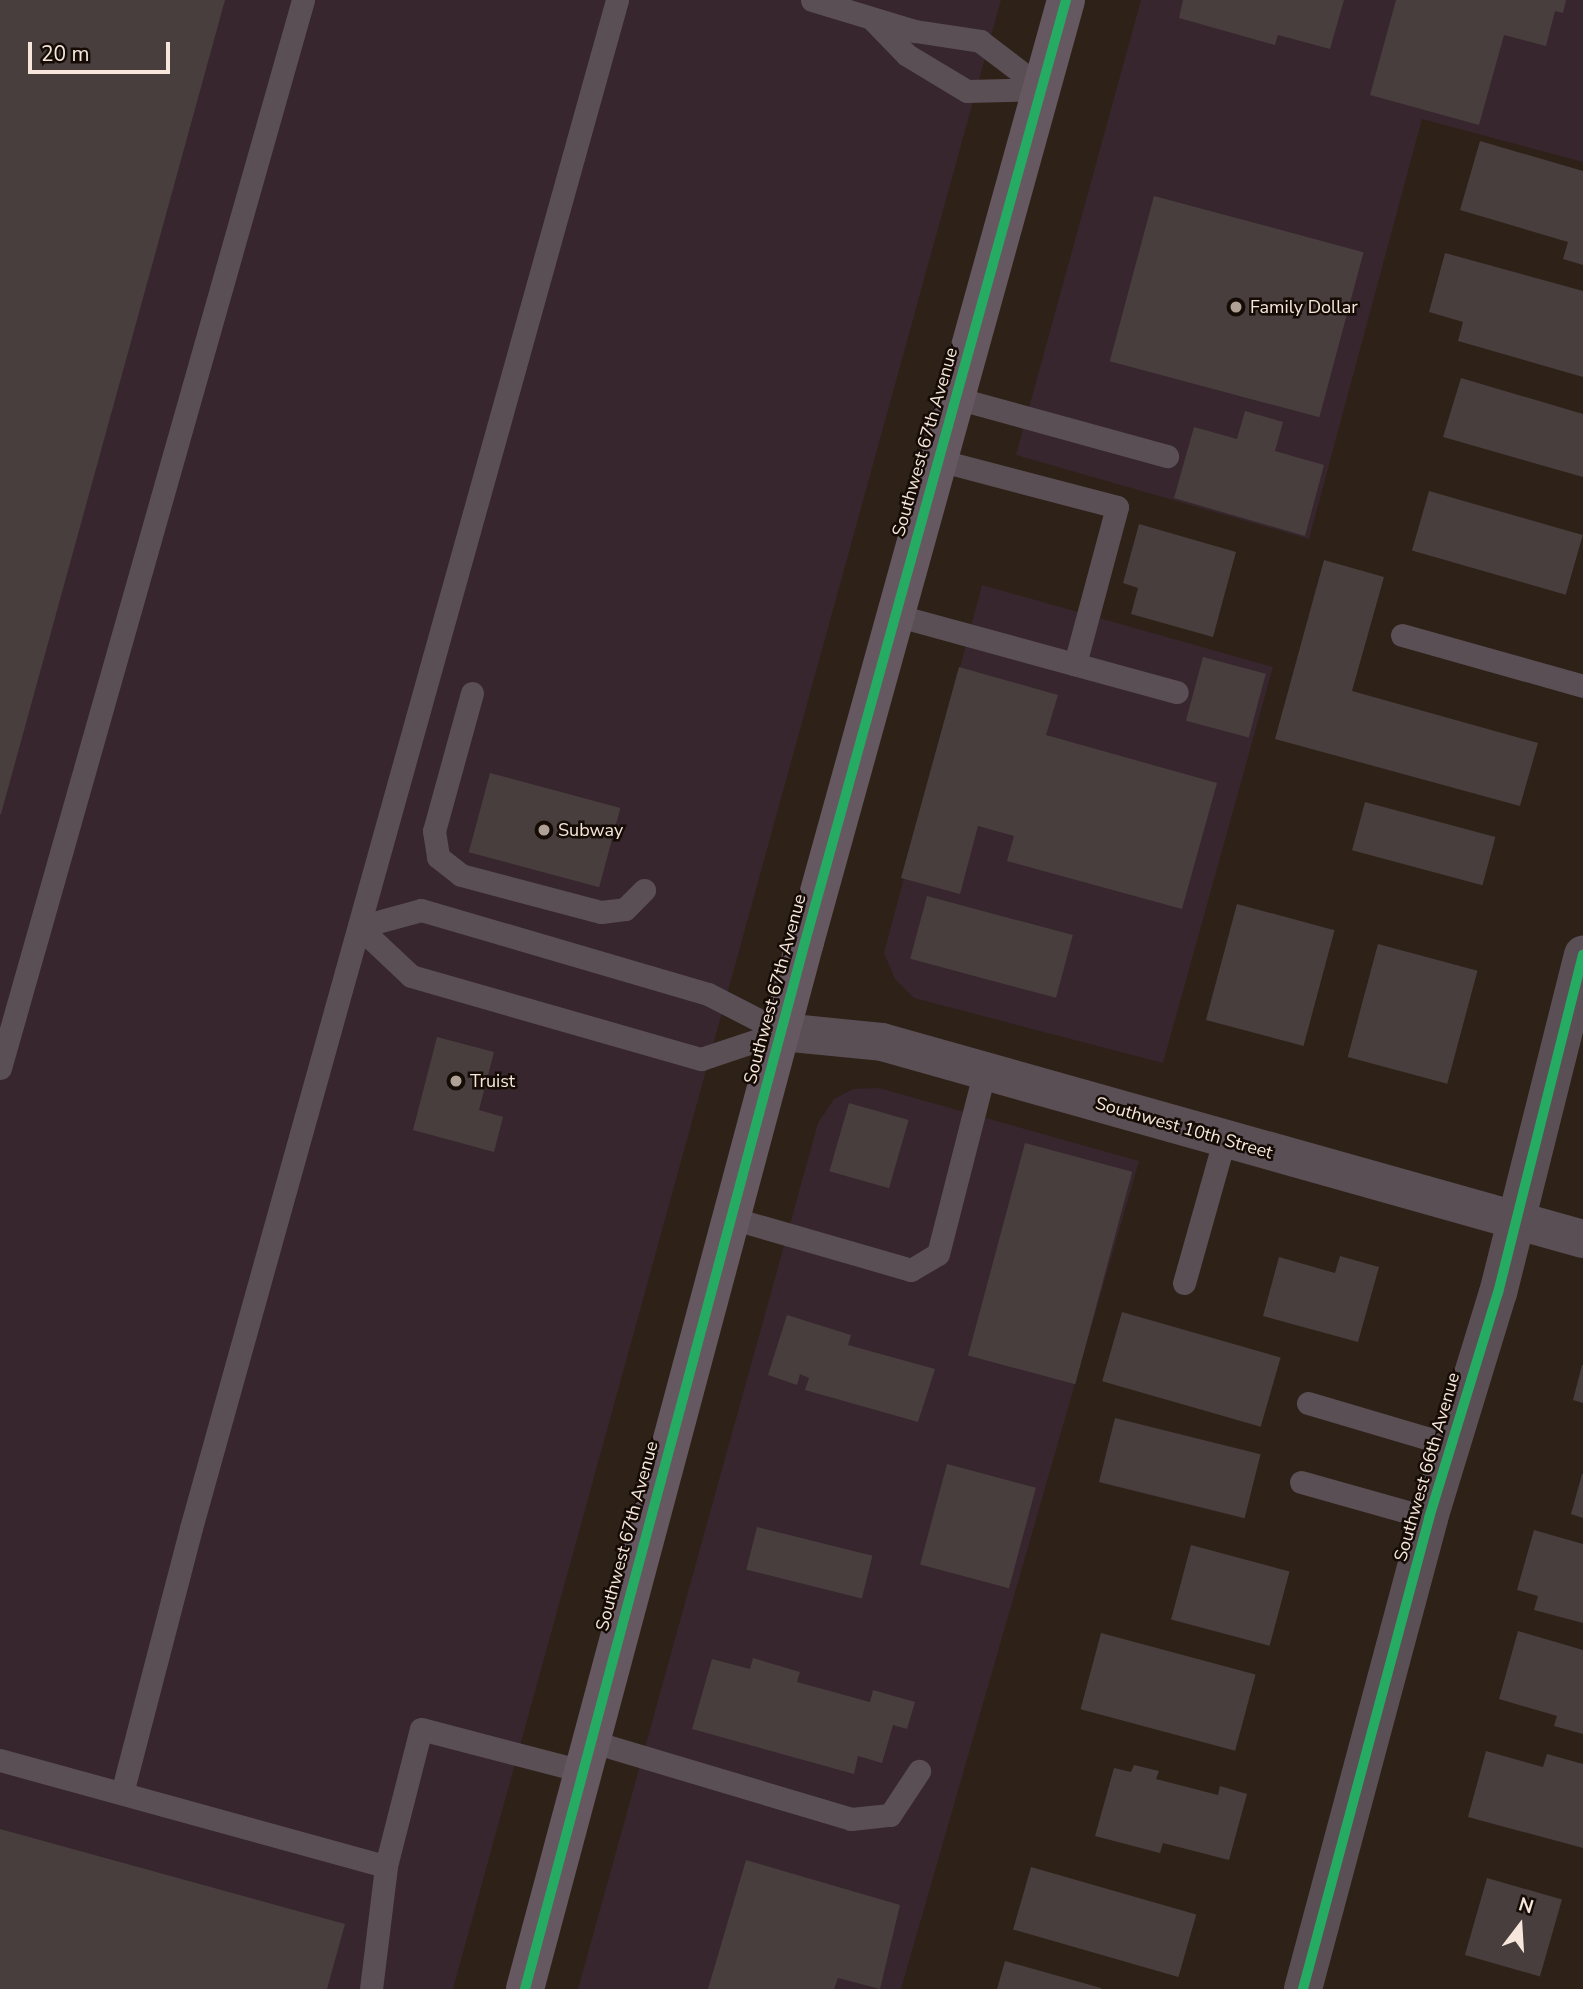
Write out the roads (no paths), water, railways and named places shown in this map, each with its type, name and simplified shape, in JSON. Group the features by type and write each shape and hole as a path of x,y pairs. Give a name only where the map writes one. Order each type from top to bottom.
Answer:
{"main road":[{"name":"Southwest 67th Avenue","path":"525,1989 895,615 1066,0"}],"street":[{"name":"Southwest 66th Avenue","path":"1303,1989 1429,1518 1498,1293 1512,1220 1583,955"},
{"name":"Southwest 10th Street","path":"782,1032 882,1042 1224,1141 1583,1239"}],"lane":[{"path":"0,1068 303,0"},
{"path":"122,1794 359,927 617,0"},
{"path":"812,0 873,20 980,41 1043,89"},
{"path":"873,20 907,55 967,91 1043,89"},
{"path":"956,398 1167,456"},
{"path":"938,460 1117,507 1075,664"},
{"path":"895,615 1177,692"},
{"path":"1402,635 1583,686"},
{"path":"472,693 434,831 439,857 461,875 601,912 625,909 644,890"},
{"path":"359,927 421,910 708,994 782,1032"},
{"path":"359,927 411,976 701,1059 782,1032"},
{"path":"731,1218 911,1270 937,1254 985,1070"},
{"path":"1184,1283 1224,1141"},
{"path":"1308,1403 1450,1445"},
{"path":"1301,1482 1429,1518"},
{"path":"371,1989 386,1866 421,1729 586,1756 850,1819 890,1815 919,1770"},
{"path":"0,1760 386,1866"}],"place":[{"name":"Family Dollar","path":"1236,307"},
{"name":"Subway","path":"544,830"},
{"name":"Truist","path":"456,1081"}]}
